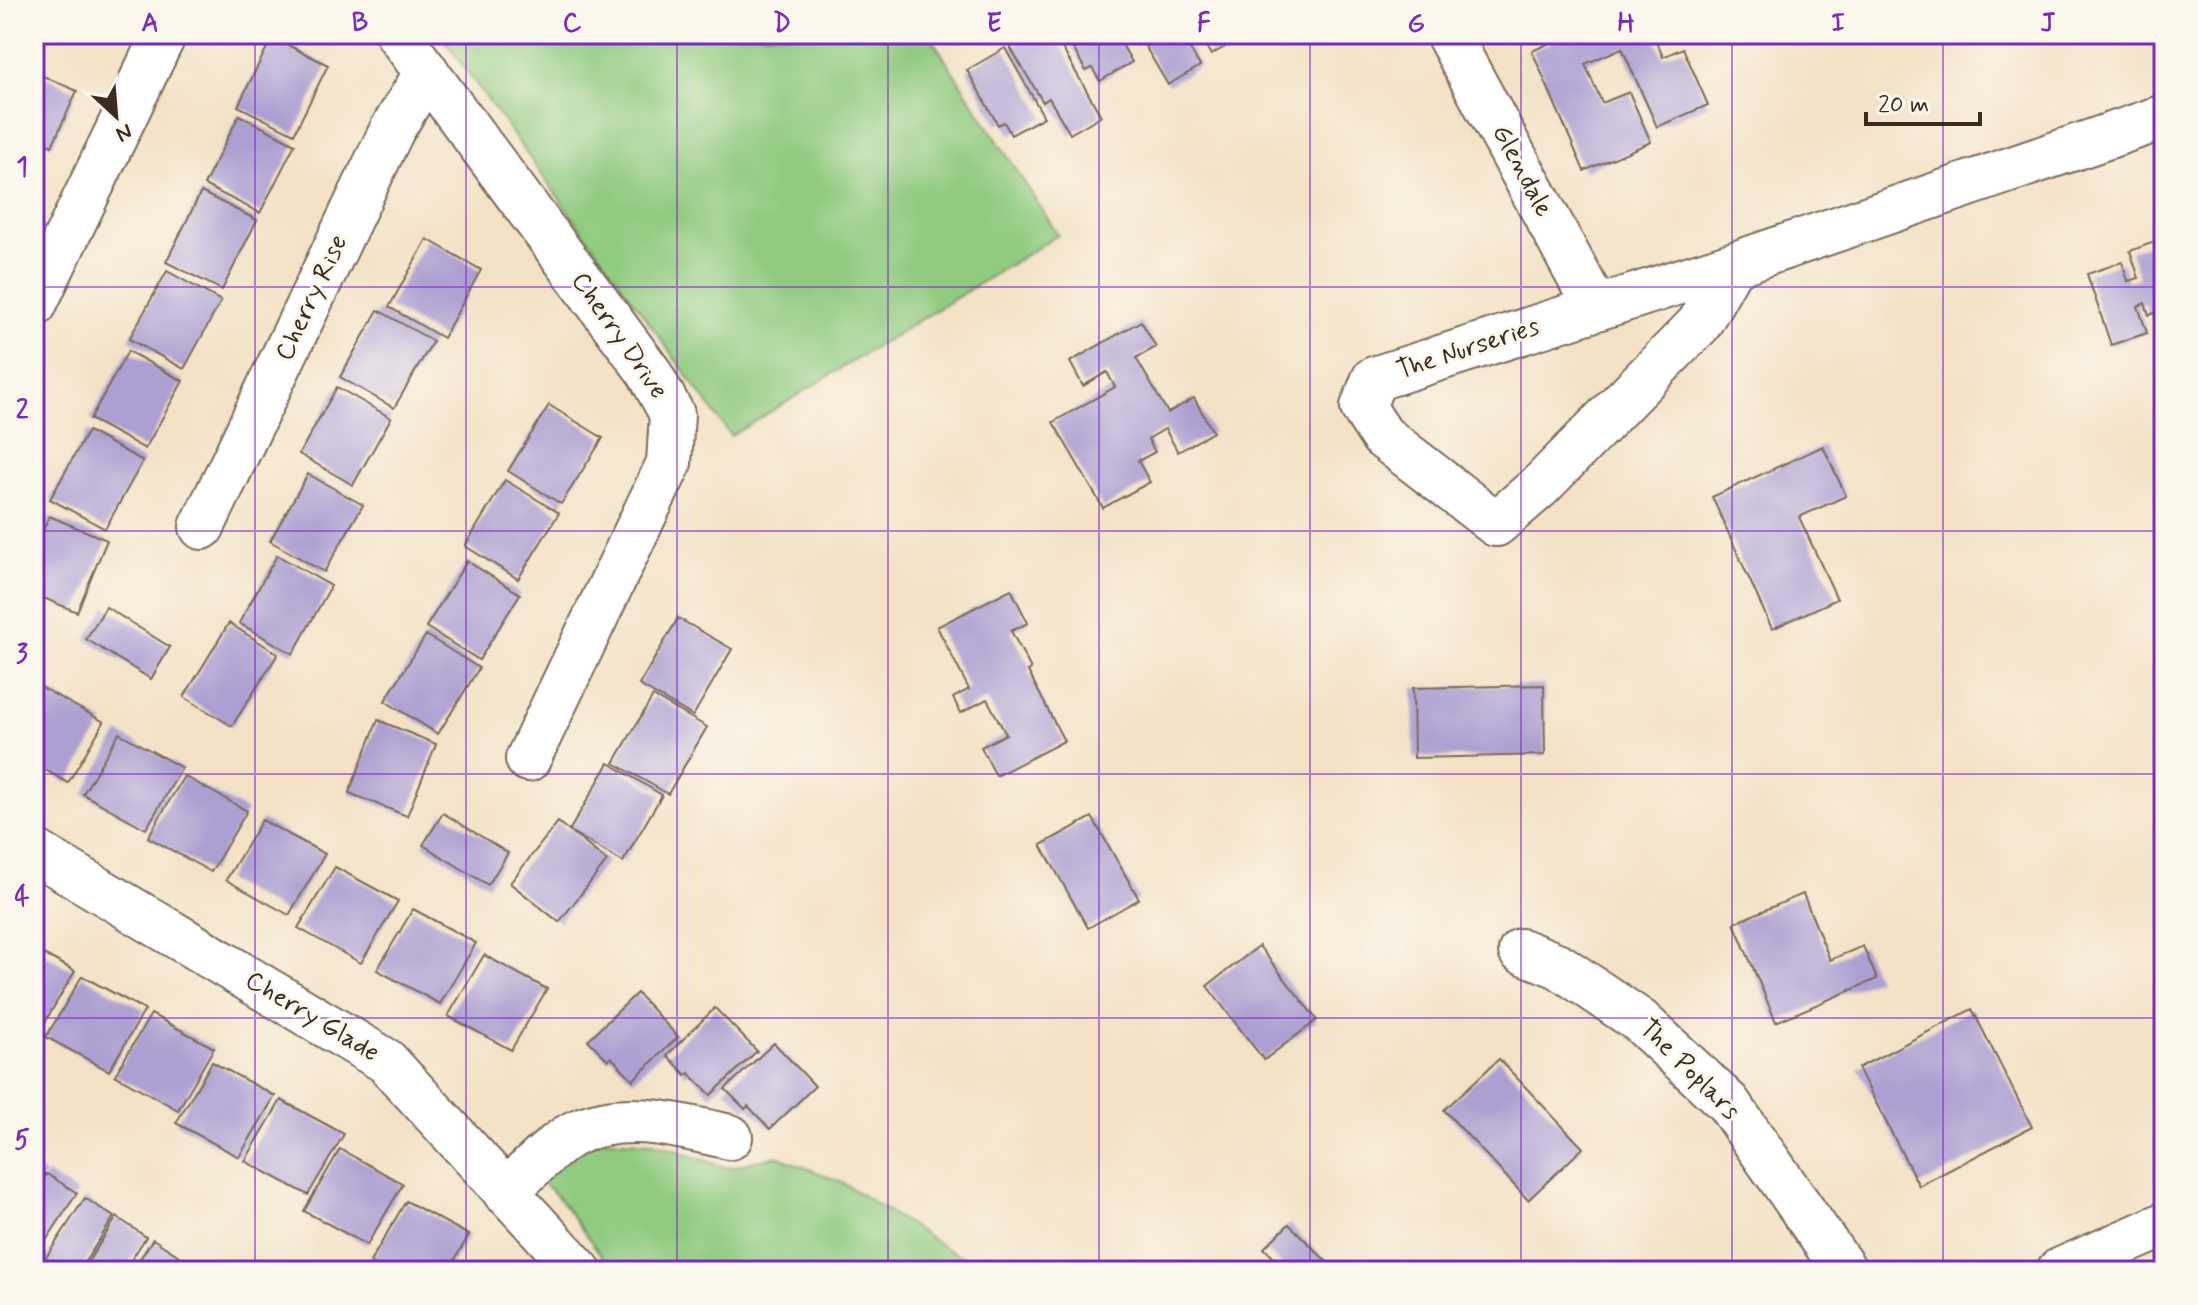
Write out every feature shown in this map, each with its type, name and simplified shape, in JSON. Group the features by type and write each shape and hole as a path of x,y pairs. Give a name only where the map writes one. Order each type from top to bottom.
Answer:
{"street":[{"name":"Cherry Drive","path":"398,34 649,372 672,414 669,463 528,759"},
{"name":"Glendale","path":"1448,34 1596,308"},
{"path":"34,305 151,39"},
{"name":"Cherry Rise","path":"202,527 392,130 427,72"},
{"name":"The Nurseries","path":"1732,265 1699,324 1540,486 1496,524 1382,436 1363,407 1374,379 1732,265 2164,117"},
{"name":"Cherry Glade","path":"34,851 386,1061 579,1271"},
{"name":"The Poplars","path":"1521,951 1559,966 1640,1021 1728,1103 1845,1271"},
{"path":"505,1192 575,1133 622,1119 669,1124 730,1137"},
{"path":"2059,1271 2164,1225"}],"green space":[{"path":"440,34 929,34 1058,235 731,436"},
{"path":"594,1139 654,1143 727,1168 777,1156 841,1182 949,1250 992,1271 613,1271 560,1200 538,1178"}],"building":[{"path":"1033,34 1054,34 1101,116 1070,134 1049,98 1043,102 1010,47"},
{"path":"1065,34 1116,34 1132,62 1100,81 1092,68 1086,71"},
{"path":"1130,34 1181,34 1200,66 1168,85 1142,41 1136,45"},
{"path":"1199,34 1243,34 1244,36 1211,55"},
{"path":"1570,34 1653,34 1663,57 1683,48 1708,105 1657,127 1622,48 1585,64 1602,103 1629,92 1651,142 1584,171 1532,51"},
{"path":"272,37 328,65 294,134 238,106"},
{"path":"1005,48 1044,117 1011,135 1004,122 998,125 967,70"},
{"path":"34,72 77,91 52,146 34,138"},
{"path":"239,115 295,144 260,213 204,185"},
{"path":"201,192 257,220 222,290 166,262"},
{"path":"427,239 481,270 443,338 389,307"},
{"path":"2154,242 2164,272 2164,310 2149,315 2145,303 2138,306 2147,333 2111,345 2087,274 2122,262 2128,281 2139,278 2130,251"},
{"path":"167,271 221,301 184,369 129,339"},
{"path":"378,310 433,341 394,408 340,377"},
{"path":"1141,321 1156,347 1136,358 1168,413 1194,398 1213,432 1178,452 1165,429 1148,439 1155,452 1138,461 1150,482 1103,508 1053,422 1115,387 1107,372 1083,386 1070,362"},
{"path":"128,351 183,381 145,449 90,419"},
{"path":"337,387 391,418 353,485 299,454"},
{"path":"549,405 603,438 561,504 508,471"},
{"path":"88,431 143,461 105,529 50,499"},
{"path":"1823,446 1846,496 1799,517 1837,599 1772,629 1712,497"},
{"path":"308,474 363,505 324,572 270,541"},
{"path":"505,480 559,513 518,579 465,546"},
{"path":"49,516 107,540 77,612 34,594 34,552"},
{"path":"277,555 331,586 293,654 239,623"},
{"path":"467,561 520,594 479,660 426,627"},
{"path":"1011,589 1028,623 1011,631 1064,741 996,776 981,747 1006,734 987,699 961,713 953,698 969,689 937,627"},
{"path":"106,607 170,647 151,679 86,639"},
{"path":"678,618 732,649 693,716 639,685"},
{"path":"229,623 278,654 232,726 184,697"},
{"path":"426,635 479,668 438,734 385,701"},
{"path":"1544,685 1545,755 1414,758 1413,688"},
{"path":"41,687 104,722 68,783 34,765 34,700"},
{"path":"653,696 707,727 668,794 614,763"},
{"path":"378,720 436,744 407,816 349,793"},
{"path":"119,733 182,768 146,829 83,794"},
{"path":"609,763 662,795 623,862 570,831 607,861 559,922 510,883 558,822 569,831"},
{"path":"184,776 247,811 211,872 148,837"},
{"path":"443,813 508,853 488,885 423,845"},
{"path":"1092,817 1139,899 1088,928 1041,845"},
{"path":"262,820 325,854 289,915 226,880"},
{"path":"335,867 398,901 361,963 298,928"},
{"path":"1803,894 1830,960 1863,946 1877,979 1776,1022 1734,923"},
{"path":"413,909 476,943 440,1004 377,970"},
{"path":"1259,946 1317,1020 1264,1060 1207,986"},
{"path":"34,949 75,971 39,1032 34,1029"},
{"path":"484,955 547,989 511,1050 448,1016"},
{"path":"82,976 145,1010 109,1071 46,1037"},
{"path":"637,993 678,1037 633,1080 611,1057 608,1060 588,1040"},
{"path":"715,1008 757,1051 711,1095 667,1055"},
{"path":"1972,1009 2032,1127 1919,1186 1858,1068"},
{"path":"151,1014 214,1048 178,1110 115,1075"},
{"path":"774,1043 815,1086 770,1129 748,1106 745,1109 725,1089"},
{"path":"1499,1059 1583,1148 1528,1200 1444,1110"},
{"path":"212,1062 275,1096 239,1157 176,1123"},
{"path":"281,1100 344,1134 308,1195 245,1161"},
{"path":"340,1149 403,1184 367,1245 304,1211"},
{"path":"34,1167 45,1174 34,1191"},
{"path":"47,1174 77,1193 34,1259 34,1195"},
{"path":"85,1198 114,1217 79,1271 37,1271"},
{"path":"406,1201 469,1235 448,1271 385,1271 370,1262"},
{"path":"117,1217 146,1237 124,1271 82,1271"},
{"path":"1289,1224 1336,1271 1287,1271 1264,1248"},
{"path":"153,1239 182,1258 174,1271 132,1271"},
{"path":"185,1259 203,1271 177,1271"}]}
